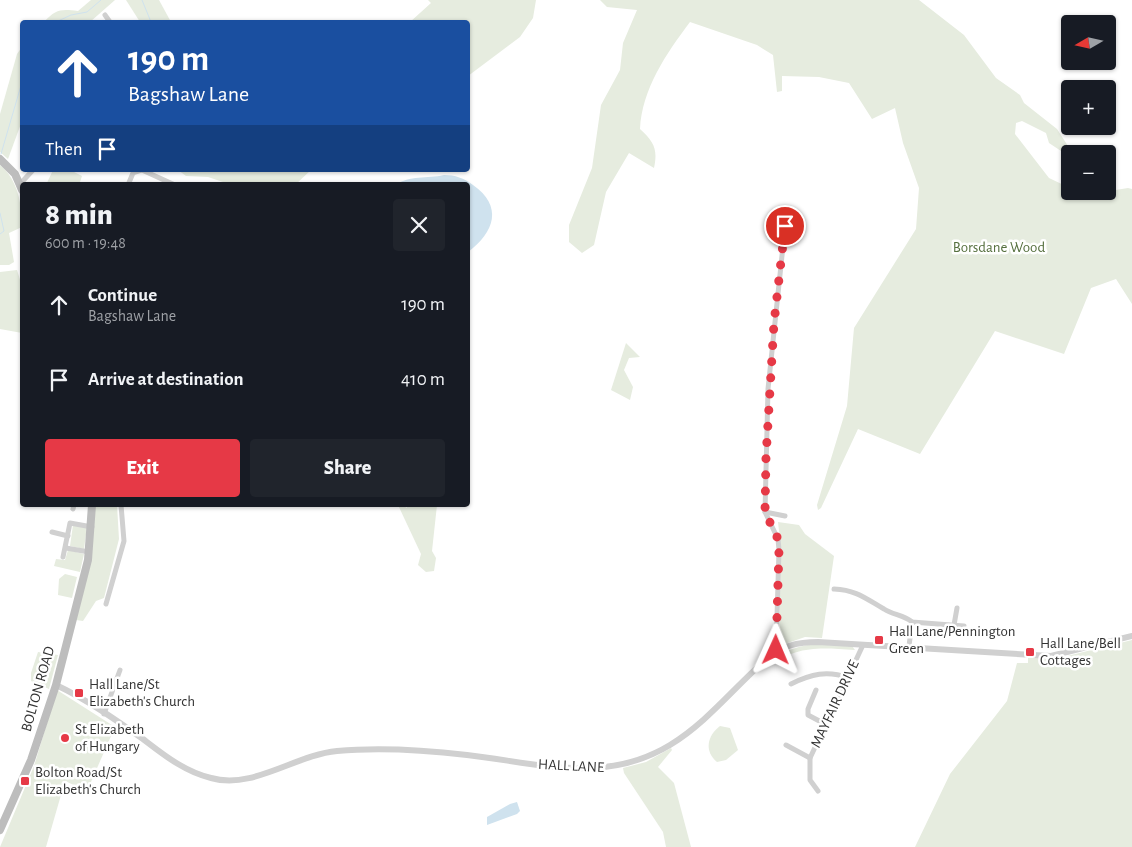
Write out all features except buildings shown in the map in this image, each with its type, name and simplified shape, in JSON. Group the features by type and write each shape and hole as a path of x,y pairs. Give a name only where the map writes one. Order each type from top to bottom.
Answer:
{"main road":[{"path":"0,159 12,170 20,185"},
{"name":"BOLTON ROAD","path":"0,830 30,760 56,685 89,552 92,507"}],"street":[{"path":"105,15 109,20"},
{"path":"129,182 132,175 137,172"},
{"path":"145,172 167,182"},
{"path":"776,650 779,550 778,539 766,514 768,389 785,226"},
{"path":"106,604 124,541 121,507"},
{"path":"766,514 785,516"},
{"path":"63,558 70,523 92,527"},
{"path":"52,532 68,536"},
{"path":"66,548 89,552"},
{"path":"842,589 843,582"},
{"path":"834,588 852,590 885,610 907,618 912,622 964,626"},
{"path":"954,626 957,608"},
{"path":"909,646 912,622"},
{"name":"HALL LANE","path":"56,685 104,714 174,762 190,771 213,779 240,779 320,754 357,750 403,750 466,755 569,769 608,768 639,761 688,734 744,678 776,650 806,642 909,646 1051,656 1132,636"},
{"name":"MAYFAIR DRIVE","path":"818,791 810,780 810,758 849,678 862,645"},
{"path":"104,714 120,670"},
{"path":"791,684 806,676 823,672 849,678"},
{"path":"816,690 808,710 808,715 825,724"},
{"path":"786,745 810,758"}],"green space":[{"path":"91,0 115,0 92,20 46,20 59,11 78,11"},
{"path":"126,0 159,0 170,20 139,20"},
{"path":"428,0 536,0 533,18 520,37 470,74 470,20 412,20 431,3"},
{"name":"Borsdane Wood","path":"600,0 919,0 964,35 996,78 1020,95 1024,103 1057,129 1067,145 1061,145 1061,151 1049,143 1046,133 1022,121 1016,123 1015,134 1049,178 1061,184 1061,200 1116,200 1116,190 1132,189 1132,304 1116,279 1091,288 1064,354 995,331 920,454 858,429 821,508 818,510 817,505 847,406 854,328 916,229 919,188 903,143 895,108 872,119 849,83 819,77 782,76 782,91 777,92 773,55 757,45 690,22 664,59 645,100 640,129 654,146 654,168 629,153 606,192 594,245 582,253 569,242 569,225 592,168 601,105 620,70 623,43 637,10 607,7"},
{"path":"20,50 20,126 8,159 0,152 0,114 17,54"},
{"path":"0,165 11,178 18,193 20,201 20,228 9,233 14,262 9,265 0,265"},
{"path":"52,172 74,172 82,176 80,182 47,182"},
{"path":"181,172 309,172 298,182 223,182 208,177 186,176"},
{"path":"17,270 20,280 20,333 0,329 0,272"},
{"path":"626,343 640,357 629,358 624,370 633,387 630,400 611,390"},
{"path":"94,507 117,507 119,539 104,598 96,601 83,621 76,620 92,553"},
{"path":"399,507 437,507 432,551 436,558 434,571 426,572 418,565 421,554"},
{"path":"778,522 799,525 805,534 834,556 822,638 805,637 779,646 781,549"},
{"path":"73,525 87,527 84,549 70,546"},
{"path":"68,550 84,554 80,572 54,566 56,559 65,560"},
{"path":"65,574 77,577 72,598 58,595 59,579"},
{"path":"1132,640 1132,847 915,847 950,774 1007,701 1017,663 1028,663 1028,658 1059,658"},
{"path":"814,644 852,646 855,650 829,648 807,650 787,655 764,668 761,665 786,651"},
{"path":"38,652 58,655 49,689 31,681 31,673"},
{"path":"57,690 115,727 87,791 65,781 46,847 0,847 34,766"},
{"path":"720,726 730,728 738,750 726,760 717,762 710,753 709,744 712,734"},
{"path":"671,748 672,750 658,767 674,783 691,847 666,847 663,832 624,773 623,768 646,762"}],"water":[{"path":"459,177 469,182 401,182 412,178"},
{"path":"470,183 483,193 492,210 489,228 470,250"},
{"path":"517,802 520,811 517,814 487,825 487,817"}],"waterway":[{"path":"60,20 71,15 87,12 101,0"},
{"path":"142,0 150,20"},
{"path":"1,154 20,89"},
{"path":"0,213 4,231 0,234"}],"place":[{"name":"Hall Lane/Pennington Green","path":"879,640"},
{"name":"Hall Lane/Bell Cottages","path":"1030,652"},
{"name":"Hall Lane/St Elizabeth's Church","path":"79,693"},
{"name":"St Elizabeth of Hungary","path":"65,738"},
{"name":"Bolton Road/St Elizabeth's Church","path":"25,781"}],"route":[{"path":"776,650 779,550 778,539 765,512 766,457 768,389 785,226"}]}
